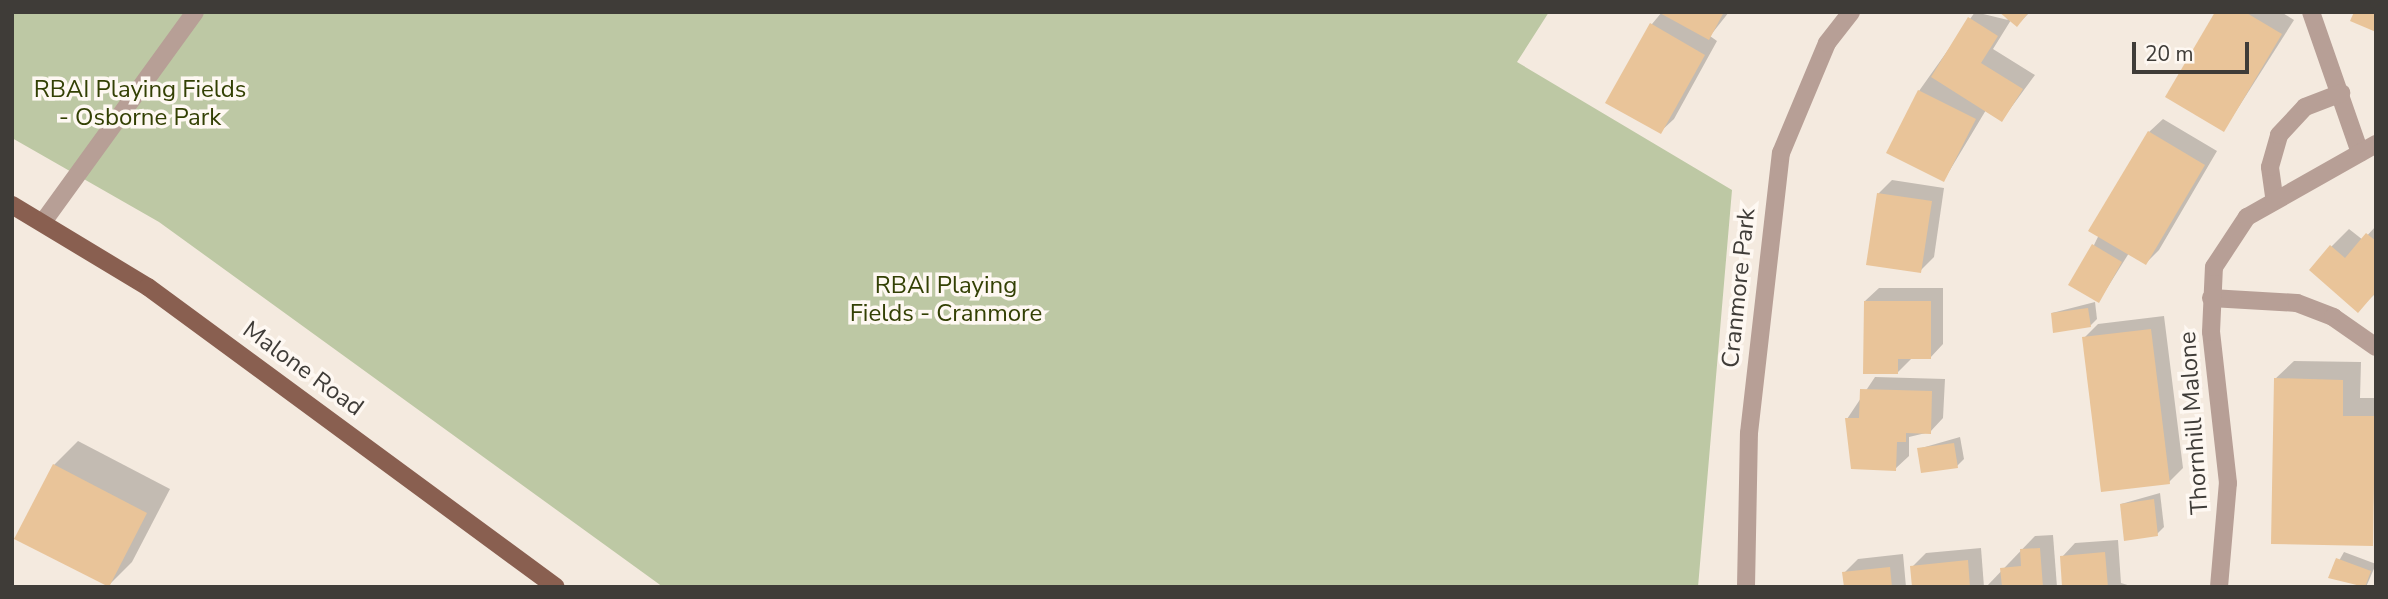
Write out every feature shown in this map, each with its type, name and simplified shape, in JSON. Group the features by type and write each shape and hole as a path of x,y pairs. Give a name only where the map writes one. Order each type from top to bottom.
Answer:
{"main road":[{"name":"Malone Road","path":"12,205 148,287 556,587"}],"street":[{"path":"43,222 195,12"},
{"name":"Cranmore Park","path":"1746,587 1749,433 1781,153 1827,43 1851,12"},
{"name":"Thornhill Malone","path":"2220,587 2228,483 2211,298 2214,267 2227,242 2274,196 2368,149 2341,93 2311,12"},
{"path":"2274,196 2270,167 2279,135 2305,107 2341,93"},
{"name":"Thornhill Malone","path":"2211,298 2297,303 2333,317 2376,347"}],"green space":[{"name":"RBAI Playing Fields - Cranmore","path":"12,12 1549,12 1517,62 1732,190 1698,587 663,587 159,222 12,138"}],"building":[{"path":"1658,12 1724,12 1709,40"},
{"path":"1999,12 2029,12 2017,27"},
{"path":"2215,12 2245,12 2282,34 2224,132 2165,97"},
{"path":"2354,12 2376,12 2376,32 2350,21"},
{"path":"1968,17 1998,36 1981,63 2023,89 2002,122 1931,77"},
{"path":"1650,23 1705,55 1661,134 1605,103"},
{"path":"1918,90 1976,119 1944,182 1886,153"},
{"path":"2148,131 2205,165 2146,265 2088,231"},
{"path":"1877,193 1932,201 1921,273 1866,265"},
{"path":"2366,233 2376,241 2376,292 2358,313 2309,270 2330,245 2345,258"},
{"path":"2092,244 2122,262 2099,303 2068,285"},
{"path":"1864,301 1931,301 1931,359 1898,359 1898,374 1863,374"},
{"path":"2088,308 2091,327 2053,333 2051,313"},
{"path":"2151,329 2170,484 2101,492 2082,337"},
{"path":"2274,378 2343,380 2343,416 2375,416 2373,546 2271,544"},
{"path":"1860,389 1932,391 1931,434 1906,433 1906,442 1897,442 1896,471 1851,469 1845,418 1859,418"},
{"path":"1954,443 1958,468 1921,473 1917,448"},
{"path":"53,464 147,513 109,587 14,539"},
{"path":"2154,499 2158,536 2124,541 2120,504"},
{"path":"2040,548 2043,587 2002,587 2000,568 2021,566 2020,549"},
{"path":"2105,552 2108,587 2062,587 2060,556"},
{"path":"2336,558 2371,571 2365,587 2328,578"},
{"path":"1968,560 1970,587 1912,587 1910,566"},
{"path":"1890,567 1892,587 1844,587 1842,572"}],"park label":[{"name":"RBAI Playing Fields - Osborne Park","path":"140,104"}]}
